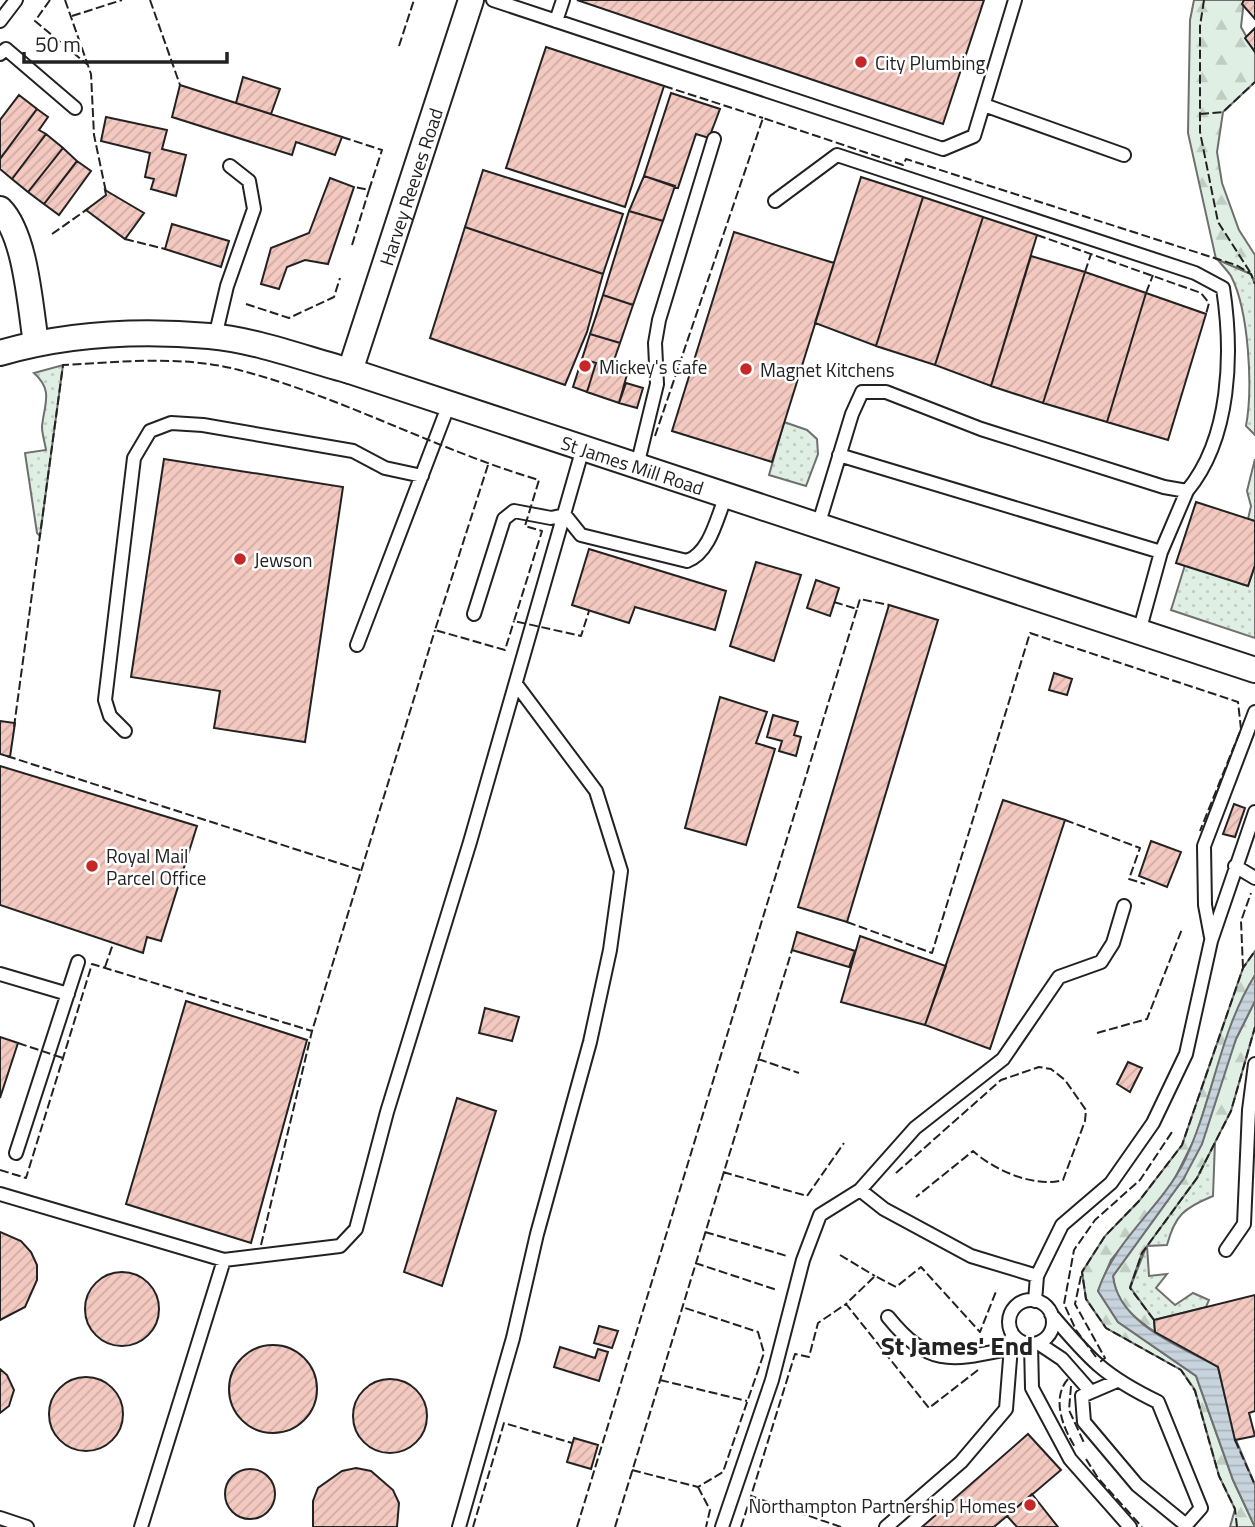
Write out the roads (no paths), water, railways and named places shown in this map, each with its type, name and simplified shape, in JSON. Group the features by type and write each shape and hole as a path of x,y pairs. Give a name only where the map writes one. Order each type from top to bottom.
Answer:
{"street":[{"name":"Harvey Reeves Road","path":"350,371 471,0"},
{"path":"0,209 9,218 22,262 36,343"},
{"name":"St James Mill Road","path":"0,353 36,343 117,335 215,337 350,371 1255,670"}],"lane":[{"path":"0,21 16,0"},
{"path":"494,0 943,149 974,136 1015,0"},
{"path":"556,21 563,0"},
{"path":"2,49 75,108"},
{"path":"984,105 1124,155"},
{"path":"637,466 657,384 655,342 659,320 714,139"},
{"path":"775,201 837,155 1183,269 1223,288 1229,326 1226,395 1203,472 1187,491 1161,552 1139,632"},
{"path":"215,337 227,286 254,209 249,181 230,166"},
{"path":"818,526 839,455 862,392 886,392 981,429 1164,487 1187,491"},
{"path":"357,645 449,404"},
{"path":"125,731 110,716 105,700 134,458 150,431 171,424 285,437 353,451 385,468 422,476"},
{"path":"0,1194 224,1260 341,1246 356,1229 387,1112 516,684 583,448"},
{"path":"839,455 1161,552"},
{"path":"565,515 581,534 687,561 696,557 705,547 726,496"},
{"path":"474,614 504,519 514,511 551,518 565,515"},
{"path":"459,1527 513,1338 537,1234 590,1042 610,950 621,871 596,791 516,684"},
{"path":"1211,941 1206,905 1204,846 1255,712"},
{"path":"1035,1301 1037,1276 1062,1224 1111,1183 1153,1124 1186,1054 1211,941 1255,812"},
{"path":"1235,866 1255,878"},
{"path":"722,1527 772,1380 803,1260 820,1215 860,1190 915,1128 1003,1059 1059,977 1101,962 1112,943 1124,906"},
{"path":"16,1153 78,962"},
{"path":"0,974 68,994"},
{"path":"1226,1250 1244,1224 1249,1110 1255,1064"},
{"path":"860,1190 884,1209 971,1256 1037,1276"},
{"path":"141,1527 224,1260"},
{"path":"886,1527 961,1462 1006,1409 1012,1341 1011,1313 1021,1303 1035,1301 1042,1303 1092,1363 1117,1381 1158,1402 1201,1508 1186,1525 1137,1485 1084,1422 1082,1396 1117,1381"},
{"path":"1051,1314 1052,1328 1034,1344 1032,1388 1070,1459 1130,1527"},
{"path":"888,1317 901,1333 927,1352 950,1360 1012,1341 1034,1344 1062,1359 1091,1392"},
{"path":"0,1518 27,1527"}],"place":[{"name":"City Plumbing","path":"861,62"},
{"name":"Mickey's Cafe","path":"585,366"},
{"name":"Magnet Kitchens","path":"746,369"},
{"name":"Jewson","path":"240,559"},
{"name":"Royal Mail Parcel Office","path":"92,866"},
{"name":"Northampton Partnership Homes","path":"1030,1505"}],"district":[{"name":"St James' End","path":"957,1345"}]}
